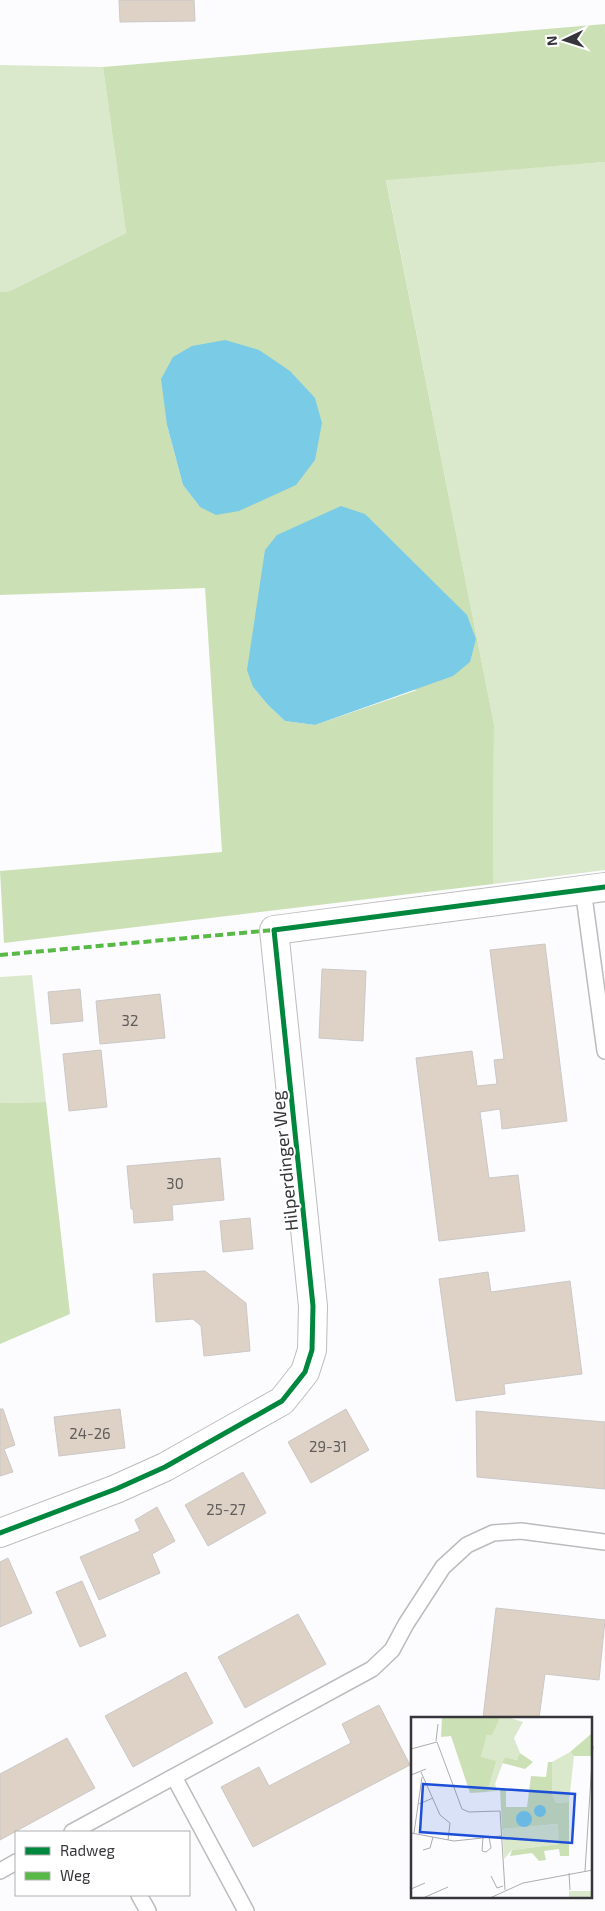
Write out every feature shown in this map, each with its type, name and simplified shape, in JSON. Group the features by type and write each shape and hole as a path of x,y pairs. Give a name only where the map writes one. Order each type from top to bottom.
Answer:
{"street":[{"name":"Hilperdinger Weg","path":"0,1533 116,1489 165,1467 282,1401 305,1372 312,1350 313,1306 274,930 594,888"}],"lane":[{"path":"594,888 604,1043"},
{"path":"76,1831 99,1826 174,1777 372,1669 392,1650 406,1624 443,1567 467,1544 493,1533 521,1531 605,1542"},
{"path":"174,1777 246,1911"},
{"path":"0,1871 15,1863"},
{"path":"140,1896 148,1911"}],"green space":[{"path":"605,24 605,162 386,180 494,724 493,884 4,943 0,871 222,852 205,588 0,595 0,292 10,291 126,233 103,67","holes":["167,425 200,507 183,485","253,687 417,690 315,725 285,721"]},
{"path":"0,65 103,67 126,233 10,291 0,292"},
{"path":"605,162 605,870 493,884 494,724 386,179"},
{"path":"32,975 46,1102 0,1103 0,977"},
{"path":"46,1102 70,1314 0,1344 0,1103"}],"water":[{"path":"225,340 259,350 290,371 315,398 322,423 315,460 296,485 239,511 216,515 200,507 183,485 167,425 161,379 173,357 192,346"},
{"path":"341,506 365,514 467,615 476,639 470,662 453,676 315,725 285,721 253,687 247,670 265,550 277,535"}],"building":[{"path":"119,0 194,0 195,21 120,22"},
{"path":"545,944 567,1121 502,1129 500,1109 480,1112 489,1178 518,1175 525,1231 439,1241 416,1058 472,1051 477,1086 497,1084 494,1060 504,1059 490,950"},
{"path":"322,969 366,971 363,1041 319,1038"},
{"path":"80,989 83,1021 51,1024 48,992"},
{"path":"160,994 165,1038 100,1044 96,1001"},
{"path":"101,1050 107,1107 69,1111 63,1054"},
{"path":"220,1158 224,1200 172,1205 173,1220 134,1223 127,1166"},
{"path":"250,1218 253,1249 223,1252 220,1221"},
{"path":"205,1271 246,1303 250,1351 204,1356 201,1326 193,1319 156,1322 153,1274"},
{"path":"488,1272 491,1292 570,1281 582,1374 504,1384 505,1394 456,1401 439,1279"},
{"path":"0,1409 3,1409 15,1445 4,1449 13,1472 0,1476"},
{"path":"120,1409 125,1448 59,1456 54,1417"},
{"path":"346,1409 369,1450 311,1483 288,1442"},
{"path":"476,1411 605,1422 605,1489 477,1477"},
{"path":"243,1472 266,1513 208,1546 185,1505"},
{"path":"157,1507 175,1541 152,1554 160,1573 99,1600 80,1557 140,1531 135,1520"},
{"path":"8,1558 32,1613 0,1627 0,1562"},
{"path":"82,1581 106,1636 80,1647 56,1592"},
{"path":"496,1608 605,1620 599,1680 545,1674 539,1717 483,1717"},
{"path":"298,1614 326,1664 245,1708 218,1657"},
{"path":"186,1672 213,1723 133,1767 105,1716"},
{"path":"379,1705 410,1765 253,1847 221,1787 259,1767 269,1786 351,1743 342,1724"},
{"path":"67,1738 95,1788 0,1840 0,1774"}],"marked path":[{"path":"0,955 274,930"}],"cycle path":[{"path":"0,1533 116,1489 165,1467 282,1401 305,1372 312,1350 313,1306 274,930 605,887"}]}
